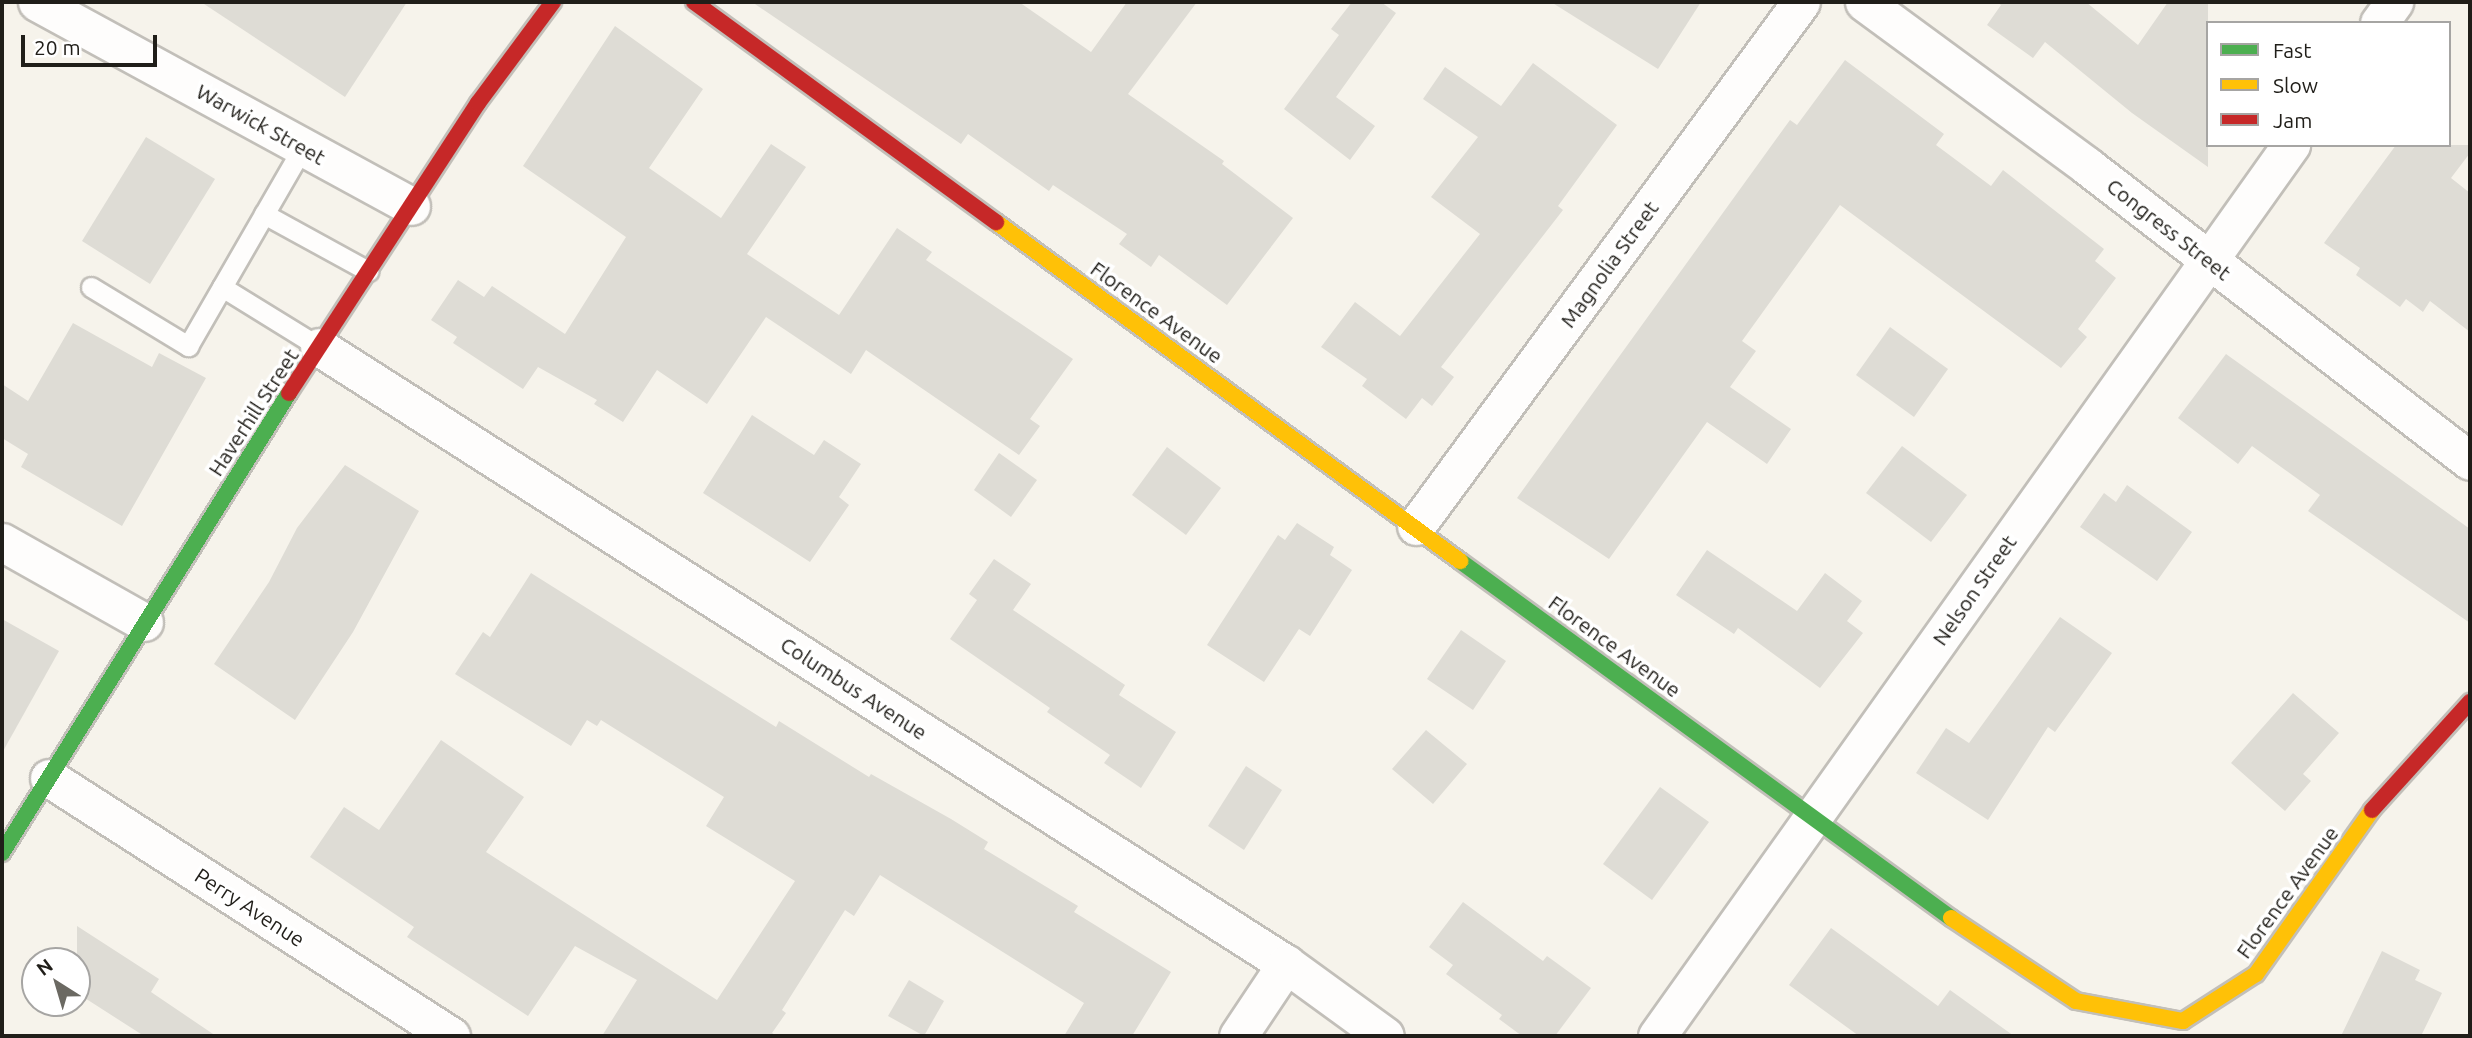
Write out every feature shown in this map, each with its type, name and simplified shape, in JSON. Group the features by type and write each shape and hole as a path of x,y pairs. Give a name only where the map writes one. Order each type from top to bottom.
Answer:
{"street":[{"name":"Warwick Street","path":"37,2 411,206"},
{"name":"Haverhill Street","path":"2,853 144,622 368,271 478,103 553,2"},
{"name":"Florence Avenue","path":"694,2 1416,526 1940,911 2076,1000 2183,1021 2256,974 2383,795 2470,702"},
{"name":"Magnolia Street","path":"1416,526 1801,2"},
{"name":"Congress Street","path":"1864,2 2209,260 2470,461"},
{"path":"2380,21 2394,2"},
{"name":"Nelson Street","path":"1657,1036 2290,147"},
{"name":"Columbus Avenue","path":"319,347 1286,964 1385,1036"},
{"path":"2,542 144,622"},
{"name":"Perry Avenue","path":"49,778 451,1036"},
{"path":"1238,1036 1286,964"}],"lane":[{"path":"91,287 188,346 303,147"},
{"path":"264,214 368,271"},
{"path":"222,287 319,347"}],"building":[{"path":"201,2 407,2 345,97"},
{"path":"752,2 1019,2 1091,52 1127,2 1197,2 1128,94 1224,161 1222,164 1293,218 1227,305 1159,255 1151,267 1119,244 1127,234 1053,185 1049,191 968,134 961,144"},
{"path":"1352,2 1381,2 1396,13 1336,97 1375,126 1350,160 1284,109 1339,35 1331,29"},
{"path":"1551,2 1701,2 1658,69"},
{"path":"1997,2 2086,2 2138,45 2168,2 2208,2 2208,167 2132,113 2045,42 2033,58 1987,25 2001,5"},
{"path":"615,26 703,89 649,168 721,218 771,144 806,167 747,254 839,315 897,228 932,252 926,260 1073,359 1030,419 1040,426 1019,455 866,350 851,374 766,317 707,404 657,370 623,422 594,404 597,400 538,367 523,389 453,343 457,337 431,320 458,280 484,297 492,286 565,334 626,237 523,166"},
{"path":"1845,60 1944,134 1936,145 1991,186 2003,170 2104,249 2095,261 2116,278 2078,329 2087,337 2061,368 1840,205 1742,341 1756,351 1730,387 1791,429 1767,464 1707,422 1609,559 1517,498 1790,120 1797,125"},
{"path":"1533,63 1617,125 1558,206 1563,210 1441,367 1454,377 1432,406 1422,398 1406,419 1362,386 1367,379 1321,347 1355,302 1400,336 1480,234 1431,197 1478,137 1423,99 1445,67 1501,106"},
{"path":"146,137 215,179 150,284 82,241"},
{"path":"2470,145 2470,153 2451,178 2470,193 2470,332 2430,301 2423,312 2406,299 2400,307 2356,275 2360,268 2324,243 2395,147"},
{"path":"73,323 152,367 159,353 206,378 122,526 21,467 28,454 2,438 2,384 28,401"},
{"path":"1890,327 1948,369 1914,417 1856,375"},
{"path":"2226,354 2470,529 2470,623 2308,511 2320,495 2252,446 2238,464 2178,418"},
{"path":"752,415 814,455 824,440 861,464 839,497 849,505 810,562 703,493"},
{"path":"1902,446 1967,495 1931,542 1866,493"},
{"path":"1167,447 1221,488 1186,535 1132,495"},
{"path":"999,453 1037,480 1011,517 974,490"},
{"path":"345,465 419,511 353,632 295,720 214,664 269,582 297,528"},
{"path":"2127,485 2192,532 2157,581 2080,527 2104,493 2116,502"},
{"path":"1297,523 1334,547 1330,555 1352,570 1310,636 1299,629 1264,682 1207,645 1278,535 1285,540"},
{"path":"1707,550 1797,611 1825,573 1862,601 1847,621 1863,633 1820,688 1738,628 1734,634 1676,595"},
{"path":"994,559 1031,584 1013,610 1125,685 1119,695 1176,732 1141,788 1104,763 1110,755 1047,712 1050,708 950,639 977,600 969,594"},
{"path":"531,573 776,727 779,721 869,777 871,774 988,842 984,849 1078,906 1074,912 1171,972 1132,1036 1064,1036 1084,1003 880,875 854,916 845,910 782,1010 786,1013 772,1033 777,1036 602,1036 637,980 575,946 528,1016 407,937 414,927 310,857 344,807 379,830 441,740 524,797 486,852 717,1000 795,881 706,826 724,797 601,720 597,726 587,720 571,746 455,674 483,632 490,637"},
{"path":"2060,617 2112,653 2055,732 2048,727 1988,820 1916,773 1946,728 1969,743"},
{"path":"2,619 59,651 2,753"},
{"path":"1461,630 1506,661 1473,710 1427,679"},
{"path":"2293,693 2339,733 2303,774 2311,781 2285,811 2231,763"},
{"path":"1426,730 1467,764 1433,804 1392,769"},
{"path":"1246,766 1282,790 1244,850 1208,826"},
{"path":"1660,787 1709,822 1652,900 1603,864"},
{"path":"1463,902 1543,961 1547,956 1591,988 1555,1036 1522,1036 1499,1019 1502,1015 1446,974 1453,965 1429,947"},
{"path":"77,926 159,979 151,992 216,1036 144,1036 91,1002 91,947 77,947"},
{"path":"1831,928 1938,1006 1950,990 2014,1036 1859,1036 1789,985"},
{"path":"2382,951 2420,970 2415,980 2442,993 2421,1036 2341,1036"},
{"path":"909,980 944,1001 924,1036 888,1016"}],"traffic: fast":[{"path":"2,853 289,393"},
{"path":"1460,561 1951,918"}],"traffic: slow":[{"path":"996,222 1460,561"},
{"path":"1951,918 2076,1001 2183,1021 2256,974 2372,810"}],"traffic: jam":[{"path":"289,393 478,103 553,2"},
{"path":"694,2 996,222"},
{"path":"2372,810 2470,702"}]}
